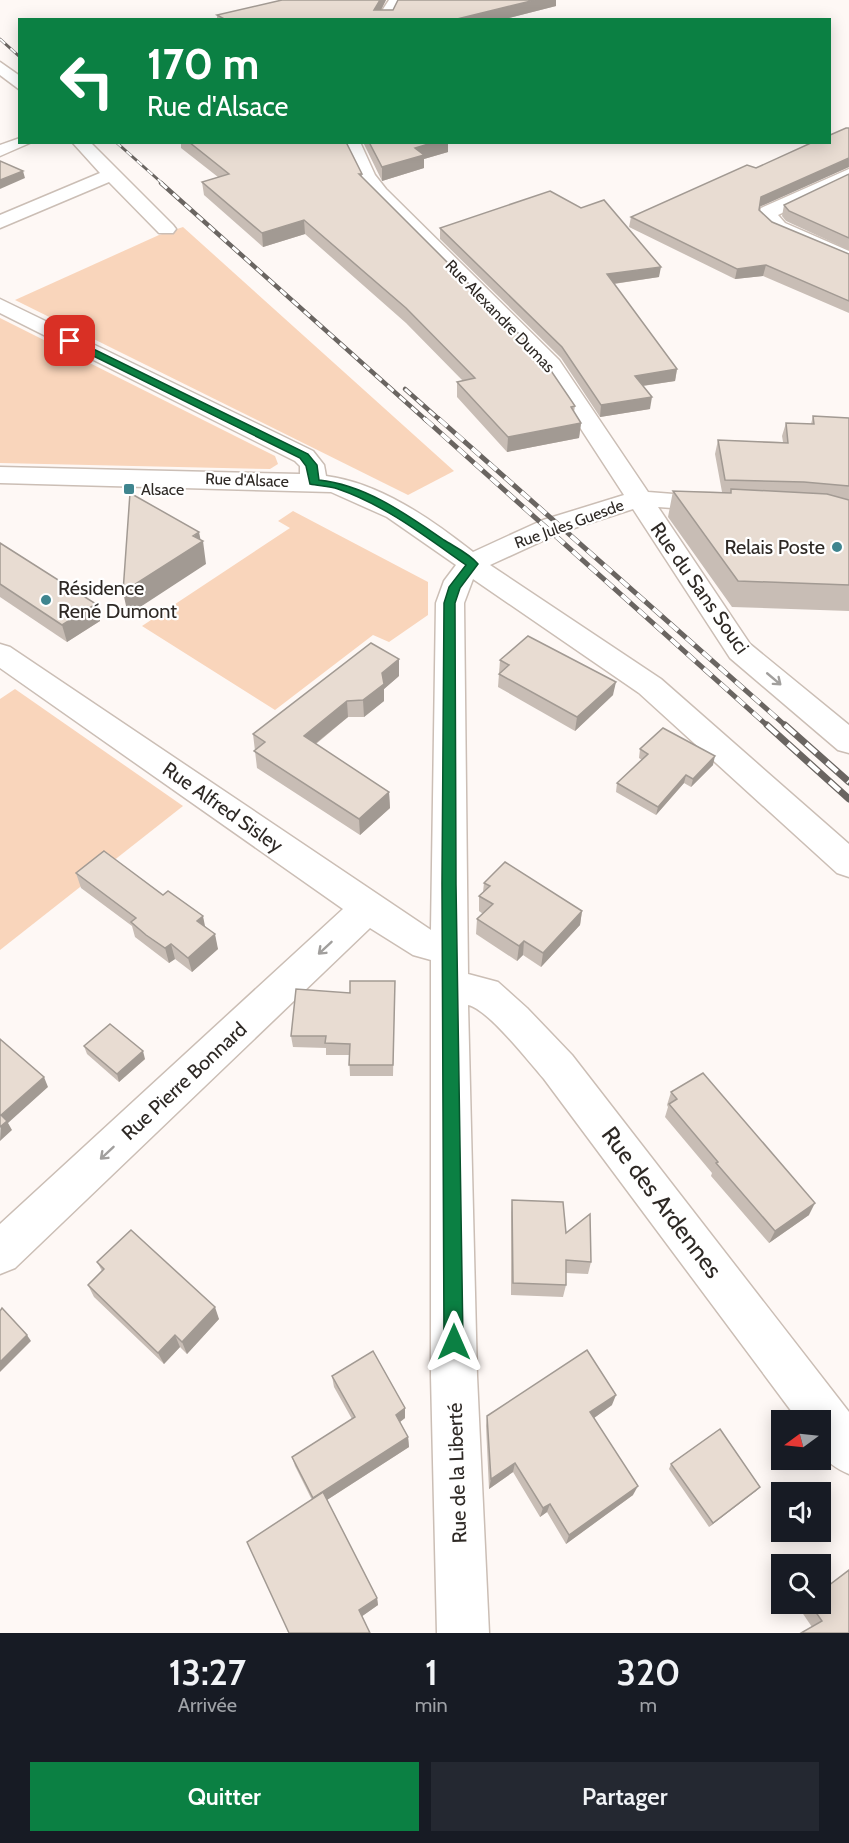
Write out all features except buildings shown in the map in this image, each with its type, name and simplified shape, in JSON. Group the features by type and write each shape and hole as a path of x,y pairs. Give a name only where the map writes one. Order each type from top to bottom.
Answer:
{"street":[{"path":"384,18 396,0"},
{"path":"0,67 18,84"},
{"path":"0,90 18,85"},
{"path":"0,151 19,144"},
{"path":"82,144 166,229"},
{"name":"Rue Alexandre Dumas","path":"352,144 366,176 379,193 550,365 638,500"},
{"path":"0,222 113,174"},
{"path":"849,174 768,212 768,219 778,227 849,258"},
{"path":"0,305 304,456 312,465 314,482"},
{"name":"Rue d'Alsace","path":"0,475 314,482 336,485 364,495 416,525 473,564 493,582 650,686 849,864"},
{"name":"Rue Jules Guesde","path":"473,564 548,529 616,504 638,500 744,504"},
{"name":"Rue du Sans Souci","path":"638,500 740,651 849,742"},
{"name":"Rue de la Liberté","path":"463,1633 454,1432 450,603 454,587 473,564"},
{"name":"Rue Alfred Sisley","path":"0,654 368,908 426,945 450,966"},
{"name":"Rue Pierre Bonnard","path":"0,1253 368,908"},
{"name":"Rue des Ardennes","path":"450,966 514,1019 558,1066 849,1450"}],"shaded area":[{"path":"183,227 454,471 408,495 15,300 159,235"},
{"path":"0,318 275,456 278,464 270,469 0,463"},
{"path":"293,511 428,582 428,615 389,642 373,635 275,710 142,626 290,528 278,521"},
{"path":"15,689 183,806 0,950 0,699"}],"railway":[{"path":"0,39 18,55"},
{"path":"118,144 163,184"},
{"path":"161,183 427,421"},
{"path":"405,389 441,421"},
{"path":"425,419 769,727"},
{"path":"439,419 787,727"},
{"path":"767,725 849,799"},
{"path":"785,725 849,782"}],"place":[{"name":"Alsace","path":"129,489"},
{"name":"Relais Poste","path":"837,547"},
{"name":"Résidence René Dumont","path":"46,600"}],"route":[{"path":"70,341 304,456 312,465 314,482 336,485 364,495 416,525 473,564 454,587 450,603 449,884 454,1342"}]}
